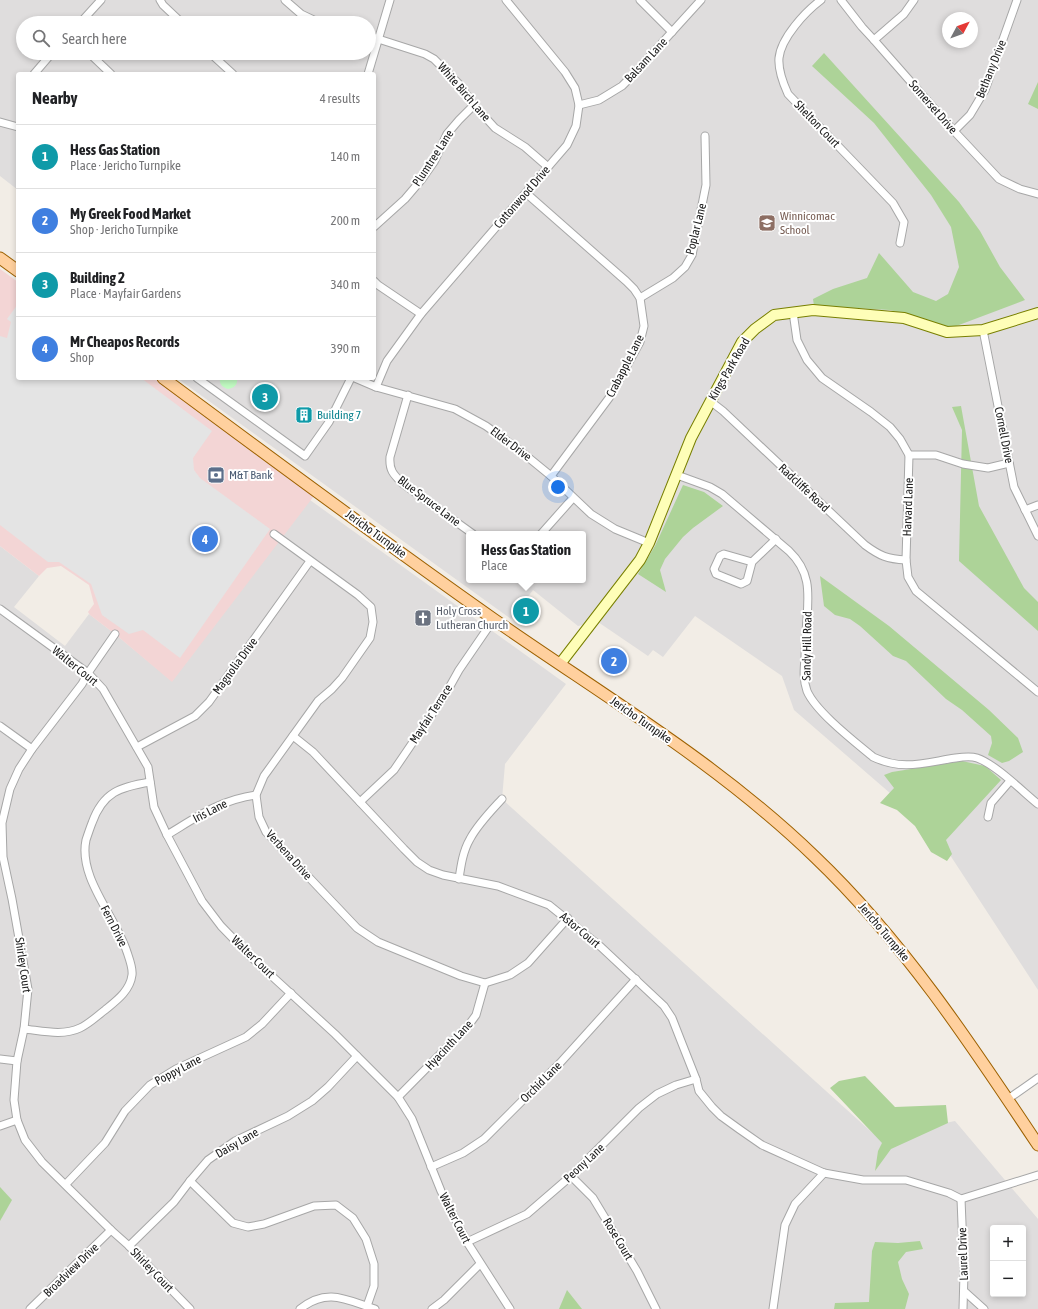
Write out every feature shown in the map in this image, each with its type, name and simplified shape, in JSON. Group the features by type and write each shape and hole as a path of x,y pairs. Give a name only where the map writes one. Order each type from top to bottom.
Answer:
{"main road":[{"path":"0,258 16,270"},
{"name":"Jericho Turnpike","path":"166,380 257,448 494,619 725,779 768,814 816,858 859,903 905,956 1008,1099 1038,1145"}],"street":[{"path":"86,16 101,0"},
{"path":"160,0 175,16"},
{"path":"285,0 305,16"},
{"path":"376,46 390,0"},
{"name":"Cottonwood Drive","path":"376,386 387,361 421,314 567,145 576,126 579,105 575,88 565,72 506,0"},
{"path":"640,0 672,32"},
{"name":"Balsam Lane","path":"579,105 599,100 622,86 701,0"},
{"name":"Shelton Court","path":"821,0 797,24 785,39 779,58 781,78 788,94 893,203 904,222 900,243"},
{"name":"Somerset Drive","path":"841,0 862,28 954,132 999,179 1020,190 1038,194"},
{"path":"874,40 904,14 914,0"},
{"name":"Bethany Drive","path":"954,132 970,115 985,90 1017,0"},
{"name":"White Birch Lane","path":"378,39 425,54 434,59 459,84 474,105 495,128 525,147 548,168"},
{"path":"36,72 46,60"},
{"path":"96,60 109,72"},
{"path":"218,60 231,72"},
{"path":"369,72 372,60"},
{"name":"Plumtree Lane","path":"376,225 405,199 422,179 434,162 446,134 474,105"},
{"path":"0,122 16,125"},
{"name":"Poplar Lane","path":"640,298 673,278 685,267 692,255 706,185 705,136"},
{"path":"526,193 626,281 640,298"},
{"path":"376,283 421,314"},
{"name":"Crabapple Lane","path":"551,476 609,398 640,342 644,326 640,298"},
{"name":"Kings Park Road","path":"560,664 640,560 649,543 691,438 742,342 755,329 774,314 813,310 904,318 947,332 983,330 1038,313"},
{"path":"793,312 797,340 807,360 822,378 890,427 909,455 936,455 963,464 988,468 1009,463"},
{"name":"Cornell Drive","path":"983,330 1014,486 1038,536"},
{"path":"200,380 305,456 329,422 350,380"},
{"name":"Elder Drive","path":"360,380 454,409 486,426 518,449 551,476 591,514 615,529 649,543"},
{"name":"Blue Spruce Lane","path":"408,395 390,457 390,466 394,475 402,483 469,531"},
{"name":"Radcliffe Road","path":"710,401 723,411 865,545 878,555 893,559 906,560"},
{"name":"Harvard Lane","path":"909,455 906,560 908,577 916,591 1038,692"},
{"name":"Sandy Hill Road","path":"677,475 710,487 722,494 776,539 795,557 802,567 808,593 804,674 807,691 821,711 873,757 883,762 896,765 908,765 971,757 985,762 1003,774 1038,804"},
{"path":"544,531 574,498"},
{"path":"1025,510 1038,505"},
{"path":"256,795 264,776 318,701 342,678 370,638 373,622 371,607 358,595 274,534"},
{"path":"752,562 724,554 720,556 714,570 716,574 741,584 747,581 752,562 776,539"},
{"name":"Magnolia Drive","path":"137,747 195,716 209,702 310,561"},
{"name":"Walter Court","path":"0,609 88,673 103,689 148,767 154,807 166,835 202,901 221,926 251,957 291,993 398,1097 412,1118 441,1191 467,1242 510,1309"},
{"name":"Mayfair Terrace","path":"360,802 394,770 445,696 459,670 494,619"},
{"name":"Shirley Court","path":"115,634 82,684 32,749 19,769 10,789 2,823 1,857 12,899 28,989 24,1029 17,1061 14,1100 17,1120 25,1140 42,1162 129,1246 190,1309"},
{"path":"0,726 32,749"},
{"name":"Astor Court","path":"293,736 313,752 404,850 429,870 443,875 498,886 550,905 568,918 664,1006 672,1018 696,1079 699,1091 712,1107 762,1145 824,1173 863,1180 906,1180 949,1193 961,1199"},
{"path":"988,818 991,803 1010,781"},
{"name":"Fern Drive","path":"24,1029 65,1033 82,1027 112,1004 127,990 132,975 130,960 124,944 96,890 86,866 86,841 101,804 112,793 128,786 150,782"},
{"name":"Iris Lane","path":"166,835 208,810 227,801 256,795"},
{"name":"Verbena Drive","path":"256,795 259,818 266,832 357,928 378,942 461,976 485,983"},
{"path":"459,878 463,857 469,839 502,799"},
{"path":"485,983 510,975 528,963 568,918"},
{"name":"Orchid Lane","path":"431,1167 463,1153 484,1139 560,1063 636,979"},
{"name":"Hyacinth Lane","path":"398,1097 468,1026 476,1015 485,983"},
{"name":"Poppy Lane","path":"66,1184 105,1143 125,1111 150,1085 176,1069 246,1037 262,1024 291,993"},
{"name":"Daisy Lane","path":"129,1246 174,1202 208,1160 235,1141 288,1116 312,1101 328,1087 357,1056"},
{"path":"0,1059 17,1061"},
{"path":"1008,1099 1038,1078"},
{"name":"Peony Lane","path":"467,1242 527,1214 571,1176 639,1108 657,1094 676,1085 696,1079"},
{"path":"0,1126 17,1120"},
{"path":"773,1309 785,1225 795,1204 824,1173"},
{"path":"961,1199 1038,1175"},
{"name":"Rose Court","path":"571,1176 593,1198 637,1271 656,1309"},
{"path":"190,1181 233,1223 248,1227 264,1224 314,1206 336,1205 353,1218 366,1238 374,1264 374,1286 367,1306"},
{"name":"Laurel Drive","path":"961,1199 964,1291 963,1309"},
{"name":"Broadview Drive","path":"30,1309 111,1230"},
{"path":"432,1309 444,1300 480,1264"},
{"path":"964,1291 984,1309"},
{"path":"300,1309 305,1304 323,1297 342,1297 375,1309"}],"shaded area":[{"path":"0,0 1038,0 1038,990 935,832 794,710 782,676 695,616 663,657 653,650 648,656 598,622 578,626 533,590 511,619 180,380 376,380 376,72 16,72 16,188 0,176"},
{"path":"0,269 16,281 16,380 166,380 317,492 172,682 90,615 88,612 94,604 89,585 61,566 47,568 39,576 0,546"},
{"path":"16,307 16,380 144,380 212,431 193,458 194,470 200,478 270,529 180,658 143,630 129,634 102,615 91,584 59,562 48,562 0,525 0,336 7,338 11,322 7,319"},
{"path":"310,500 566,684 505,764 502,799 877,1137 955,1121 1038,1219 1038,1309 0,1309 0,546 39,576 14,607 65,646 89,614 172,681"}],"green space":[{"path":"824,53 959,202 980,231 1000,267 1025,300 951,328 890,310 814,306 813,299 833,289 867,278 879,253 913,292 936,301 948,294 959,267 951,227 931,195 874,123 812,66"},
{"path":"1038,82 1038,109 1028,104"},
{"path":"220,380 237,380 234,387 228,389 221,385"},
{"path":"961,406 979,506 1024,588 1038,602 1038,631 959,561 962,430 952,407"},
{"path":"683,485 704,492 723,506 683,537 665,559 660,570 666,592 638,574 655,546"},
{"path":"820,576 889,626 989,710 1018,738 1023,752 1009,761 1002,763 988,755 992,743 991,736 962,710 946,699 906,661 893,656 860,626 850,619 835,615 824,606"},
{"path":"962,761 985,766 1001,780 946,840 952,854 947,861 931,852 915,826 897,810 880,803 894,788 884,775 892,772"},
{"path":"865,1076 895,1107 946,1105 948,1123 891,1149 875,1171 878,1151 882,1143 830,1088 839,1081"},
{"path":"0,1187 12,1200 0,1221"},
{"path":"920,1241 923,1249 906,1252 898,1262 902,1279 909,1294 905,1309 834,1309 835,1303 869,1302 872,1251 875,1242 898,1243"},
{"path":"567,1290 582,1309 559,1309"}],"place":[{"name":"Winnicomac School","path":"767,223"},
{"name":"Building 2","path":"265,397"},
{"name":"Building 7","path":"304,415"},
{"name":"M&T Bank","path":"216,475"},
{"name":"Mr Cheapos Records","path":"205,539"},
{"name":"Hess Gas Station","path":"526,611"},
{"name":"Holy Cross Lutheran Church","path":"423,618"},
{"name":"My Greek Food Market","path":"614,661"}]}
